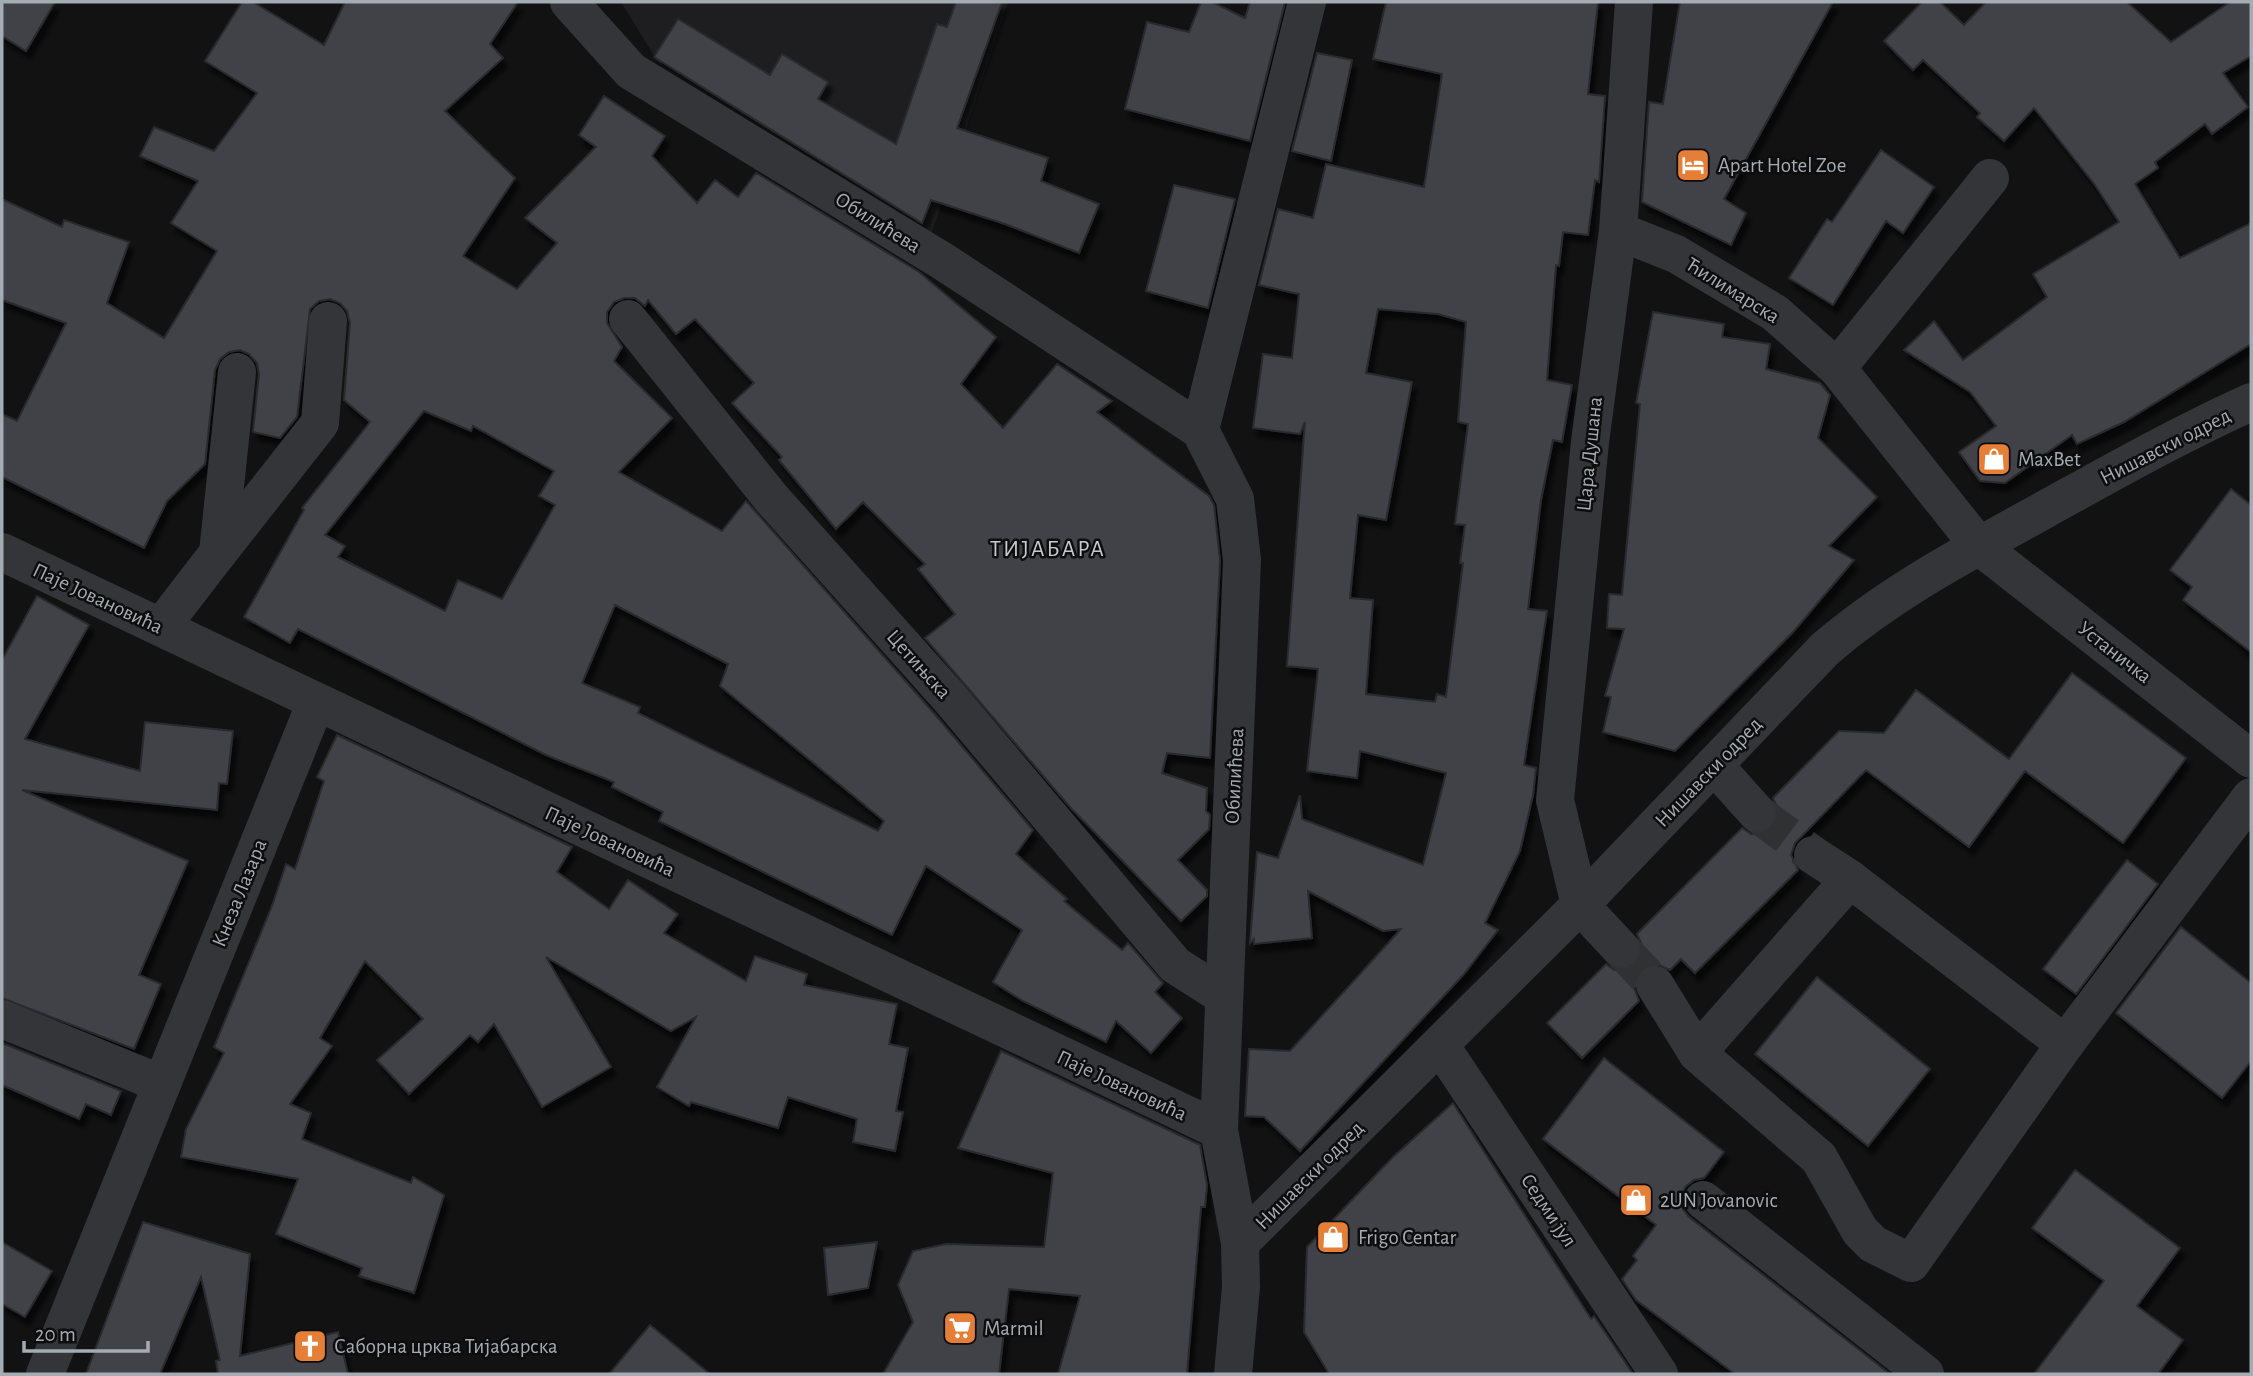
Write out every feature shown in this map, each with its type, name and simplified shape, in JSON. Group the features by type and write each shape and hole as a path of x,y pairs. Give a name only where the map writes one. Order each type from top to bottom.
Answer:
{"street":[{"name":"Обилићева","path":"569,2 631,71 944,262 1200,429 1235,499 1242,560 1222,995 1219,1130 1240,1243 1241,1287 1233,1374"},
{"path":"1200,429 1307,2"},
{"name":"Цара Душана","path":"1580,905 1555,800 1590,442 1618,231 1634,2"},
{"path":"1836,368 1990,178"},
{"name":"Ћилимарска","path":"1618,231 1676,254 1775,313 1836,368 1979,546"},
{"name":"Цетињска","path":"628,319 772,499 949,697 1175,965 1222,995"},
{"path":"161,627 320,423 328,321"},
{"path":"218,553 237,372"},
{"name":"Нишавски одред","path":"1240,1243 1580,905 1825,649 1860,618 1979,546 2194,428 2251,402"},
{"name":"Устаничка","path":"1979,546 2251,759"},
{"name":"Паје Јовановића","path":"2,552 1219,1130"},
{"name":"Кнеза Лазара","path":"45,1374 316,702"},
{"path":"1714,765 1757,813"},
{"path":"1655,985 1697,1053 1819,1158 1860,1231 1873,1244 1911,1264 2065,1044 2251,797"},
{"path":"1813,855 1850,879 2065,1044"},
{"path":"1697,1053 1850,879"},
{"path":"1580,905 1621,949"},
{"path":"2,1019 162,1084"},
{"name":"Седми јул","path":"1440,1045 1659,1374"},
{"path":"1703,1200 1925,1374"}],"shaded area":[{"path":"621,2 1008,2 930,238 661,67"}],"building":[{"path":"2,2 55,2 26,51 2,36"},
{"path":"242,2 253,2 324,45 345,2 518,2 490,44 503,58 445,111 515,178 463,256 517,289 557,243 525,218 596,147 579,135 604,96 665,136 652,156 697,203 715,180 738,197 756,173 919,272 996,337 961,384 1003,428 1057,364 1112,401 1097,412 1209,496 1214,505 1220,561 1210,758 1167,753 1162,773 1207,788 1206,811 1210,815 1209,829 1178,860 1207,890 1207,896 1181,921 1070,807 925,638 955,614 918,569 925,564 863,502 836,529 779,460 782,457 732,403 754,383 695,319 676,334 648,300 645,306 635,298 624,298 614,302 607,312 607,323 622,347 614,361 672,418 619,472 722,531 746,501 932,711 1033,830 1016,854 1067,899 1064,901 1122,950 1128,943 1163,983 1155,992 1182,1018 1151,1053 1116,1021 1106,1042 1023,1001 993,982 1022,930 926,866 892,935 659,821 663,812 612,787 614,782 546,755 298,629 290,643 244,617 304,510 302,508 370,422 344,400 350,323 347,311 340,303 330,299 319,301 310,309 297,417 280,438 253,432 259,374 257,363 249,354 240,350 229,352 220,359 215,370 205,464 167,501 144,548 2,477 2,414 17,421 66,323 2,300 2,199 62,227 64,220 129,242 107,303 164,338 217,251 171,223 198,181 140,156 154,127 214,151 257,93 205,61","holes":["424,411 471,431 473,426 554,471 539,496 555,505 502,599 458,580 445,611 338,557 345,546 325,535","615,605 728,664 720,686 884,821 878,831 638,713 640,707 582,683"]},
{"path":"956,2 1002,2 957,128 1048,158 1041,181 1099,204 1079,253 1005,224 931,200 922,223 654,57 678,19 770,75 782,54 828,82 818,99 896,144 937,24 947,27"},
{"path":"1201,2 1212,2 1245,18 1250,2 1285,2 1250,141 1125,109 1147,22 1189,32"},
{"path":"1386,2 1598,2 1588,94 1605,96 1599,182 1595,180 1588,235 1563,232 1559,266 1556,265 1547,380 1572,385 1562,442 1553,440 1541,500 1528,609 1547,611 1524,765 1536,768 1533,795 1520,851 1485,923 1498,930 1464,974 1300,1151 1264,1117 1245,1116 1249,1049 1290,1051 1401,929 1383,931 1308,891 1312,938 1254,944 1254,939 1250,943 1257,852 1278,858 1300,795 1302,819 1423,865 1446,773 1360,751 1357,778 1307,771 1318,669 1287,666 1305,422 1300,434 1253,428 1263,354 1292,358 1299,294 1259,285 1278,209 1313,218 1326,164 1424,187 1442,74 1373,59","holes":["1378,309 1438,314 1466,322 1458,422 1468,424 1455,524 1465,525 1460,563 1463,563 1446,697 1437,694 1435,702 1366,694 1373,600 1350,598 1358,515 1386,520 1412,382 1366,373"]},
{"path":"1680,2 1833,2 1724,199 1746,213 1731,245 1642,202 1649,102 1663,104"},
{"path":"1922,2 1940,2 1964,25 1986,2 2127,2 2171,42 2230,2 2251,2 2251,56 2223,73 2248,107 2212,134 2205,124 2155,162 2158,168 2135,184 2180,258 2251,223 2251,344 2124,422 2077,444 2072,435 2005,483 1980,481 1959,452 1996,426 1970,392 1904,350 1934,321 1963,360 2047,297 2033,274 2119,222 2095,185 2034,108 2004,141 1977,117 1980,113 1923,60 1913,70 1884,41"},
{"path":"1317,53 1352,60 1331,161 1292,151"},
{"path":"1881,150 1934,187 1903,233 1886,221 1833,305 1789,278 1827,219 1832,222"},
{"path":"1174,185 1235,199 1208,308 1146,291"},
{"path":"1653,312 1724,324 1722,337 1770,344 1766,369 1820,383 1830,395 1818,438 1877,497 1829,546 1854,560 1794,631 1675,751 1603,732 1611,697 1605,696 1624,629 1607,628 1609,594 1622,595 1640,404 1636,403"},
{"path":"2231,489 2251,505 2251,652 2183,600 2192,587 2170,570"},
{"path":"37,596 89,625 25,739 140,771 145,722 233,731 227,784 219,783 217,810 22,790 188,861 139,975 161,984 134,1049 2,998 2,660"},
{"path":"2072,673 2186,758 2123,843 2025,771 1969,847 1866,770 1795,843 1791,855 1798,870 1695,973 1681,959 1670,970 1655,963 1643,967 1636,974 1633,985 1639,1001 1582,1058 1547,1023 1606,964 1614,970 1625,970 1636,964 1642,956 1642,945 1637,934 1742,828 1751,834 1761,834 1772,829 1777,820 1778,809 1773,798 1839,731 1884,733 1916,690 2009,759"},
{"path":"337,735 572,847 557,872 609,909 628,880 678,914 664,933 746,981 755,956 807,974 804,985 897,1004 889,1044 908,1048 896,1111 903,1112 895,1151 853,1142 857,1119 788,1097 778,1128 691,1102 689,1106 657,1087 696,1017 671,1031 546,957 611,1067 542,1107 494,1024 478,1042 470,1035 409,1094 377,1060 423,1019 365,961 320,1038 332,1046 290,1104 311,1113 302,1139 411,1183 413,1177 444,1195 414,1293 359,1276 362,1268 276,1234 298,1179 181,1157 186,1129 224,1053 214,1047 272,906 286,864 295,869 324,781 317,777"},
{"path":"2127,860 2158,884 2076,994 2043,969"},
{"path":"2181,927 2251,983 2251,1061 2222,1098 2116,1013"},
{"path":"1817,977 1930,1069 1868,1146 1755,1054"},
{"path":"2,1043 121,1091 111,1115 86,1104 79,1119 2,1085"},
{"path":"1001,1051 1200,1145 1207,1185 1205,1207 1201,1207 1187,1374 1058,1374 1080,1296 1009,1289 999,1374 883,1374 913,1322 898,1285 913,1251 946,1244 1044,1247 1053,1173 958,1148"},
{"path":"1604,1058 1724,1152 1704,1178 1694,1180 1685,1187 1681,1198 1683,1209 1689,1217 1890,1374 1735,1374 1636,1300 1622,1279 1637,1260 1633,1256 1656,1225 1543,1139"},
{"path":"1453,1103 1591,1319 1594,1316 1633,1374 1329,1374 1304,1332 1307,1247 1392,1158"},
{"path":"2075,1170 2180,1248 2137,1306 2183,1340 2158,1374 2034,1374 2104,1281 2032,1228"},
{"path":"143,1222 250,1254 240,1356 338,1332 348,1374 218,1374 216,1361 220,1360 201,1277 160,1374 86,1374"},
{"path":"2,1242 52,1271 25,1317 2,1304"},
{"path":"877,1242 868,1288 828,1295 824,1248"},
{"path":"650,1325 710,1374 609,1374"}],"tunnel":[{"path":"1757,813 1813,855"},
{"path":"1621,949 1655,985"}],"place":[{"name":"Apart Hotel Zoe","path":"1693,165"},
{"name":"MaxBet","path":"1994,459"},
{"name":"2UN Jovanovic","path":"1636,1200"},
{"name":"Frigo Centar","path":"1333,1237"},
{"name":"Marmil","path":"960,1328"},
{"name":"Саборна црква Тијабарска","path":"310,1346"}],"district":[{"name":"ТИЈАБАРА","path":"1048,548"}]}
